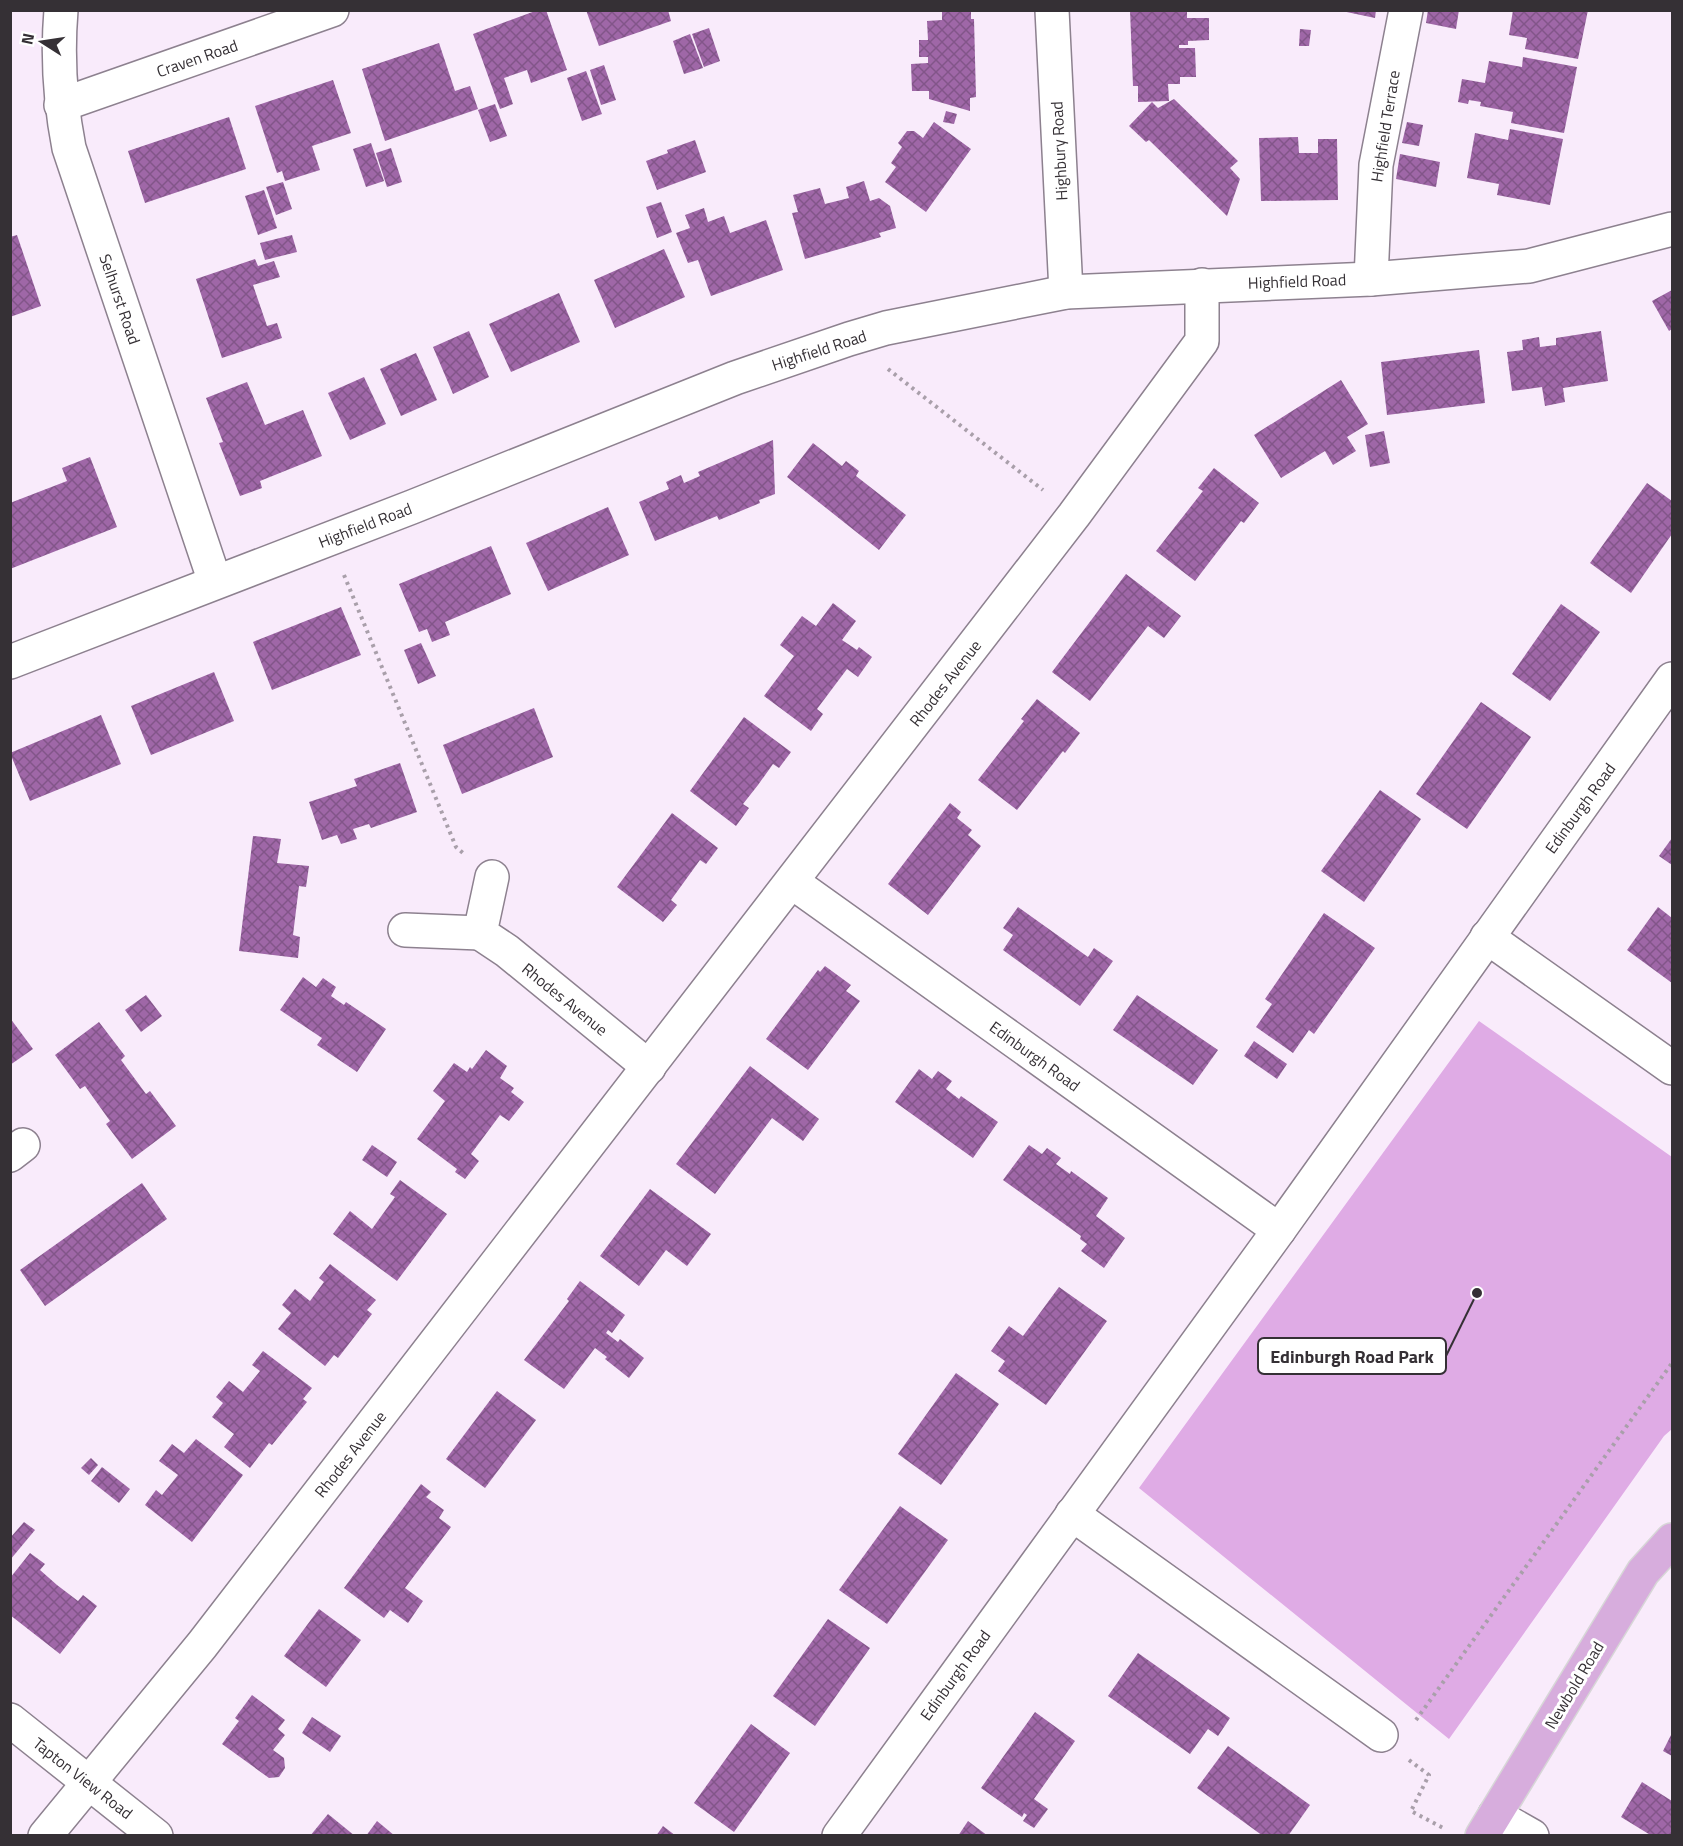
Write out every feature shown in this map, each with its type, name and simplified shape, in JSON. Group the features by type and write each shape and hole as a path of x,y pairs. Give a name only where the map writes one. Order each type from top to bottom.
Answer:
{"main road":[{"name":"Newbold Road","path":"1489,1825 1643,1572 1672,1540"}],"street":[{"name":"Selhurst Road","path":"61,10 58,44 61,105 69,148 215,582"},
{"name":"Craven Road","path":"61,105 332,10"},
{"name":"Highbury Road","path":"1052,10 1066,292"},
{"name":"Highfield Terrace","path":"1371,279 1376,165 1406,10"},
{"name":"Highfield Road","path":"10,662 329,539 735,378 886,328 1066,292 1371,279 1529,266 1672,229"},
{"name":"Rhodes Avenue","path":"45,1836 202,1645 1074,515 1202,341 1202,285"},
{"name":"Edinburgh Road","path":"839,1836 1279,1230 1672,679"},
{"path":"405,930 480,933 492,877"},
{"name":"Edinburgh Road","path":"792,882 1279,1230"},
{"name":"Rhodes Avenue","path":"480,933 507,951 649,1067"},
{"path":"1487,937 1672,1068"},
{"path":"1072,1514 1381,1736"},
{"name":"Tapton View Road","path":"10,1720 156,1836"},
{"path":"1489,1825 1532,1836"}],"path":[{"path":"849,339 1074,515"},
{"path":"329,539 456,847 492,877"},
{"path":"1416,1721 1672,1363"},
{"path":"1429,1775 1411,1811 1447,1831"}],"shaded area":[{"path":"1479,1021 1672,1157 1672,1429 1664,1436 1449,1739 1139,1488"}],"building":[{"path":"538,10 546,10 567,70 531,83 527,70 504,78 513,104 500,109 473,34"},
{"path":"586,10 668,10 671,21 599,46"},
{"path":"942,10 971,10 971,19 974,19 976,97 970,98 970,111 929,99 929,91 912,91 911,64 928,63 928,57 919,57 919,40 928,40 927,21 942,20"},
{"path":"1130,10 1187,10 1187,18 1209,18 1209,40 1188,41 1188,45 1179,45 1179,48 1195,48 1196,77 1180,77 1180,84 1168,84 1169,101 1138,102 1138,86 1133,86"},
{"path":"1337,10 1376,10 1375,18"},
{"path":"1428,10 1459,10 1456,29 1426,23"},
{"path":"1513,10 1588,10 1578,59 1525,49 1527,38 1509,35"},
{"path":"709,28 720,61 704,67 692,34"},
{"path":"1300,29 1311,30 1309,46 1299,46"},
{"path":"690,34 703,68 684,74 673,41"},
{"path":"439,43 455,91 470,86 478,109 385,141 362,69"},
{"path":"1523,57 1577,67 1564,133 1511,123 1513,112 1480,106 1481,102 1469,100 1468,104 1458,102 1462,79 1485,83 1489,61 1522,67"},
{"path":"604,65 616,100 601,105 590,70"},
{"path":"586,71 602,114 582,121 567,78"},
{"path":"333,80 351,133 312,146 320,170 285,181 282,171 277,173 255,106"},
{"path":"1174,99 1238,161 1230,168 1240,179 1227,216 1149,140 1146,142 1129,126 1152,102 1158,108"},
{"path":"495,104 507,136 490,142 478,110"},
{"path":"946,111 957,114 954,124 943,122"},
{"path":"229,117 246,169 145,203 128,151"},
{"path":"934,122 971,149 926,212 885,182 896,167 891,163 902,147 898,143 907,131 914,131 923,138"},
{"path":"1407,122 1423,125 1419,146 1402,143"},
{"path":"1510,129 1563,139 1550,205 1497,195 1499,184 1467,178 1475,133 1508,140"},
{"path":"1298,137 1299,153 1318,153 1318,139 1337,139 1338,200 1261,201 1259,138"},
{"path":"695,140 706,172 657,190 646,161 668,153 667,150"},
{"path":"371,143 384,181 366,187 353,149"},
{"path":"391,148 402,182 387,187 376,153"},
{"path":"1400,154 1440,162 1436,187 1396,179"},
{"path":"864,181 870,201 879,198 890,206 896,228 879,233 881,237 805,259 792,213 798,212 793,195 820,188 825,204 849,198 846,187"},
{"path":"283,182 292,209 276,215 266,187"},
{"path":"264,190 277,228 258,235 245,196"},
{"path":"661,202 672,232 657,238 646,207"},
{"path":"704,208 708,222 724,216 730,233 766,220 783,270 711,296 698,260 688,263 676,233 690,228 685,215"},
{"path":"17,235 41,306 10,317 10,237"},
{"path":"292,235 297,252 265,260 260,243"},
{"path":"664,249 685,297 615,328 594,280"},
{"path":"255,259 258,266 274,261 280,277 253,285 267,326 277,323 282,338 222,358 196,279"},
{"path":"1672,290 1672,329 1669,331 1652,301"},
{"path":"559,293 580,342 511,372 489,324"},
{"path":"469,331 489,377 453,394 433,347"},
{"path":"1601,331 1608,381 1563,388 1565,402 1545,406 1542,387 1512,391 1507,352 1523,350 1522,340 1539,337 1540,347 1556,345 1556,338"},
{"path":"1479,350 1485,403 1387,415 1381,362"},
{"path":"416,353 437,400 401,416 380,369"},
{"path":"364,377 386,424 350,440 328,393"},
{"path":"1341,380 1368,424 1347,437 1356,451 1333,465 1325,451 1281,478 1254,435"},
{"path":"247,382 265,425 303,410 322,456 260,481 262,488 240,496 219,443 223,442 206,398"},
{"path":"1384,431 1390,463 1370,467 1365,435"},
{"path":"773,440 775,494 759,500 760,503 719,520 717,516 655,541 639,502 669,489 666,482 681,475 684,483 700,476 698,472"},
{"path":"813,443 842,466 846,461 859,471 856,476 906,515 879,550 787,477"},
{"path":"90,457 117,527 10,569 10,503 67,481 62,468"},
{"path":"1214,468 1259,503 1244,523 1241,521 1195,581 1156,551 1203,491 1198,488"},
{"path":"1647,483 1672,501 1672,534 1631,593 1590,563"},
{"path":"608,507 629,555 548,591 526,543"},
{"path":"491,546 511,594 445,622 450,635 432,642 427,629 419,632 399,584"},
{"path":"1126,574 1181,616 1164,638 1148,626 1090,701 1052,672"},
{"path":"833,603 856,621 842,640 857,650 859,647 872,657 858,677 847,669 817,709 823,714 811,731 764,696 794,656 780,645 802,616 816,626"},
{"path":"1561,604 1600,632 1550,701 1512,674"},
{"path":"341,607 361,655 272,690 253,642"},
{"path":"421,643 436,676 418,684 404,650"},
{"path":"214,672 234,721 151,755 131,706"},
{"path":"1037,699 1080,733 1017,810 978,780 1024,721 1021,719"},
{"path":"1481,702 1531,737 1467,829 1416,794"},
{"path":"534,708 553,757 462,794 443,745"},
{"path":"101,715 121,764 30,801 10,753"},
{"path":"744,717 791,752 779,768 773,764 743,804 749,808 736,826 690,791"},
{"path":"400,763 417,812 371,828 369,824 353,829 357,839 341,844 337,835 322,840 309,802 357,786 354,779"},
{"path":"1380,790 1421,819 1364,902 1321,871"},
{"path":"950,803 961,812 957,818 972,830 968,835 981,846 928,915 888,884"},
{"path":"672,813 718,848 706,864 700,860 671,900 677,905 663,922 617,887"},
{"path":"253,836 281,839 277,863 309,866 306,887 299,886 293,935 300,937 298,958 239,951"},
{"path":"1672,838 1672,865 1659,856"},
{"path":"1018,907 1088,957 1094,948 1113,961 1080,1006 1003,950 1013,935 1003,928"},
{"path":"1658,907 1672,918 1672,983 1627,950"},
{"path":"1324,913 1375,948 1314,1034 1309,1030 1293,1053 1256,1027 1272,1004 1265,999"},
{"path":"825,966 851,985 846,991 860,1001 808,1070 766,1039 818,970 820,972"},
{"path":"303,977 316,987 323,978 336,987 331,996 344,1005 346,1002 386,1029 357,1072 317,1045 322,1038 280,1010"},
{"path":"146,995 162,1016 141,1032 125,1010"},
{"path":"1137,995 1218,1050 1193,1085 1113,1030"},
{"path":"10,1018 33,1049 10,1065"},
{"path":"99,1022 125,1056 121,1060 146,1094 150,1091 176,1126 132,1159 106,1124 110,1121 85,1086 80,1089 55,1055"},
{"path":"1254,1041 1287,1064 1277,1079 1244,1056"},
{"path":"486,1050 507,1066 500,1078 514,1088 511,1092 524,1102 509,1121 500,1115 471,1154 479,1161 465,1179 455,1172 457,1169 417,1139 445,1101 433,1091 454,1063 467,1072 470,1067 472,1069"},
{"path":"750,1066 819,1119 803,1141 772,1118 715,1194 676,1164"},
{"path":"919,1069 932,1079 938,1071 952,1081 946,1089 959,1099 961,1096 998,1122 973,1158 895,1102"},
{"path":"372,1145 397,1162 387,1177 362,1160"},
{"path":"1029,1145 1042,1154 1047,1148 1061,1158 1056,1164 1070,1174 1071,1171 1108,1198 1096,1216 1125,1238 1104,1268 1081,1251 1087,1244 1080,1239 1081,1236 1003,1180"},
{"path":"400,1180 447,1214 397,1281 333,1234 350,1211 372,1229 395,1197 390,1194"},
{"path":"142,1183 167,1219 45,1306 20,1270"},
{"path":"650,1189 711,1234 687,1266 666,1250 639,1286 600,1256"},
{"path":"330,1264 376,1300 367,1310 372,1314 338,1358 334,1355 325,1366 278,1329 291,1313 282,1305 295,1289 310,1301 324,1282 319,1278"},
{"path":"580,1281 625,1315 612,1333 608,1330 606,1333 618,1342 620,1339 644,1358 629,1378 595,1348 564,1389 524,1360 569,1301 567,1299"},
{"path":"1059,1287 1107,1321 1046,1405 998,1371 1005,1361 991,1351 1009,1326 1023,1336"},
{"path":"263,1351 312,1388 303,1399 307,1402 272,1445 269,1443 250,1468 224,1447 234,1434 212,1417 223,1403 216,1397 229,1381 243,1392 260,1371 252,1365"},
{"path":"956,1373 999,1404 941,1485 898,1454"},
{"path":"497,1391 536,1420 485,1488 446,1459"},
{"path":"196,1439 243,1475 192,1542 145,1505 156,1490 162,1495 178,1475 159,1461 172,1444 184,1453"},
{"path":"91,1458 98,1465 89,1475 81,1468"},
{"path":"102,1467 130,1489 119,1503 91,1481"},
{"path":"421,1484 431,1492 426,1497 444,1510 439,1518 451,1527 405,1588 423,1601 408,1623 390,1610 384,1618 344,1588"},
{"path":"900,1506 948,1540 887,1624 839,1590"},
{"path":"24,1522 35,1530 10,1560 10,1538"},
{"path":"30,1553 45,1564 40,1570 57,1585 78,1601 83,1595 97,1606 60,1654 10,1615 10,1578"},
{"path":"319,1609 361,1640 326,1687 284,1656"},
{"path":"828,1619 870,1648 815,1726 773,1696"},
{"path":"1138,1653 1230,1718 1218,1736 1208,1729 1190,1754 1108,1696"},
{"path":"252,1695 285,1720 278,1729 285,1735 273,1750 284,1758 285,1768 279,1777 269,1778 222,1744 239,1721 235,1718"},
{"path":"1035,1712 1075,1741 1034,1799 1048,1809 1034,1828 1023,1821 1027,1815 1024,1813 1022,1817 981,1788"},
{"path":"312,1717 341,1736 330,1752 302,1733"},
{"path":"751,1724 790,1753 734,1832 694,1803"},
{"path":"1672,1733 1672,1756 1663,1751"},
{"path":"1228,1746 1310,1805 1288,1836 1263,1836 1197,1788"},
{"path":"1642,1782 1672,1801 1672,1836 1652,1836 1621,1817"},
{"path":"328,1814 355,1836 310,1836"},
{"path":"377,1821 395,1836 366,1836"},
{"path":"968,1821 988,1836 958,1836"},
{"path":"663,1826 676,1836 656,1836"}],"place":[{"name":"Edinburgh Road Park","path":"1477,1293"}]}
